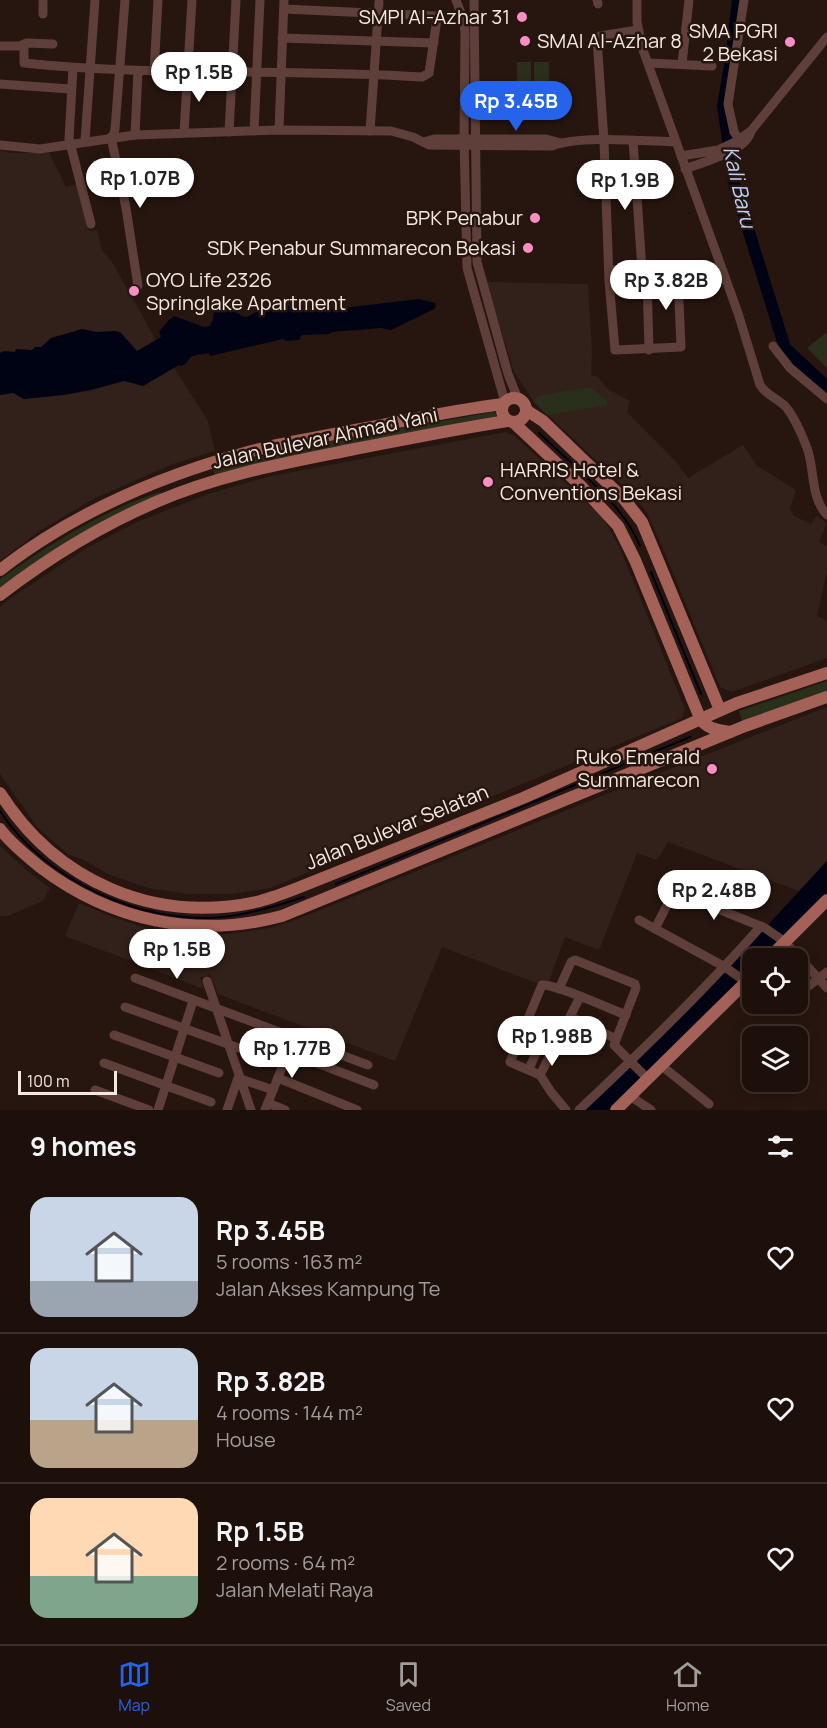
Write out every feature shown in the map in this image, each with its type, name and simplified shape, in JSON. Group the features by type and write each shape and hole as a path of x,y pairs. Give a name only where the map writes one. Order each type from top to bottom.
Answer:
{"main road":[{"path":"511,422 522,419 526,410 524,403 518,399 512,398 504,403 502,413 511,422 588,493 618,526 639,570 703,724 709,728 730,732"},
{"name":"Jalan Bulevar Ahmad Yani","path":"0,570 46,537 138,488 211,463 251,451 504,403"},
{"path":"526,410 543,421 624,499 642,522 717,704"},
{"path":"526,435 531,423 543,421"},
{"name":"Jalan Bulevar Ahmad Yani","path":"0,596 57,554 139,510 183,492 247,472 478,425 511,422"},
{"name":"Jalan Bulevar Selatan","path":"0,793 14,814 39,842 69,866 92,880 138,899 163,904 187,906 257,902 523,798 680,727 717,704 827,673"},
{"name":"Jalan Bulevar Selatan","path":"0,829 20,851 48,873 76,890 118,910 141,918 207,927 264,921 282,916 730,732 827,697"},
{"path":"680,727 691,727 695,730 698,741 691,749"},
{"path":"777,948 827,900"},
{"path":"616,1110 646,1077 662,1066 742,984"}],"street":[{"path":"43,0 43,14"},
{"path":"85,141 95,0"},
{"path":"125,0 115,129 112,137 138,286"},
{"path":"154,72 158,0"},
{"path":"184,134 192,0"},
{"path":"230,132 236,0"},
{"path":"254,131 260,0"},
{"path":"456,0 464,21 465,34 464,142 468,272 504,403"},
{"path":"474,0 477,262 508,374 518,399"},
{"path":"637,0 638,30 685,169 747,337 761,386 788,410 807,449 816,494 827,515"},
{"path":"682,64 689,0"},
{"path":"739,142 734,132 728,104 744,0"},
{"path":"370,131 379,2"},
{"path":"24,44 24,63 73,68 154,72 281,72 374,74 422,78 430,72 437,19 435,16 378,14 284,5 282,38 281,72 279,130"},
{"path":"638,30 600,36 597,39 615,350 649,350 681,346 678,278"},
{"path":"685,169 739,142 753,129 827,37"},
{"path":"282,38 434,43"},
{"path":"0,46 53,44"},
{"path":"649,63 712,66"},
{"path":"73,68 69,138 91,224"},
{"path":"135,135 138,71"},
{"path":"0,84 70,90"},
{"path":"0,145 40,149 135,135 279,130 396,132 429,145 464,142 552,146 561,143 604,141 676,142"},
{"path":"633,141 642,269"},
{"path":"681,156 720,153"},
{"path":"609,275 642,269 723,272"},
{"path":"609,275 647,279 678,278 723,272"},
{"path":"647,279 649,350"},
{"path":"773,346 790,368 827,399"},
{"path":"656,929 675,892 763,927 783,940 827,987"},
{"path":"639,921 742,976"},
{"path":"579,1110 632,1063 727,968 763,927"},
{"path":"559,989 571,962 575,960 635,984 636,988 614,1047 646,1077"},
{"path":"808,986 827,972"},
{"path":"135,978 368,1065"},
{"path":"207,981 238,1078 251,1110"},
{"path":"566,1110 540,1075 510,1062 542,985 559,989 626,1015"},
{"path":"540,1075 580,997"},
{"path":"158,1110 192,1001"},
{"path":"125,1007 283,1064"},
{"path":"571,1017 616,1039"},
{"path":"285,1110 267,1107 296,1027"},
{"path":"529,1069 546,1030"},
{"path":"114,1035 219,1073"},
{"path":"288,1052 374,1085"},
{"path":"104,1063 211,1102"},
{"path":"662,1066 709,1104"},
{"path":"238,1078 273,1090"},
{"path":"227,1110 238,1078"},
{"path":"278,1078 357,1110"},
{"path":"95,1090 149,1110"},
{"path":"630,1096 651,1110"}],"shaded area":[{"path":"0,150 10,153 49,153 66,187 78,184 89,231 97,230 102,250 112,262 156,340 207,419 215,451 173,464 95,498 41,530 0,561"},
{"path":"486,282 588,284 591,375 598,377 608,389 630,401 627,412 677,463 688,478 743,445 757,466 796,490 790,508 794,516 811,524 816,516 827,523 819,542 827,546 827,571 817,616 827,621 827,658 732,692 720,687 647,513 633,495 534,402 514,372"},
{"path":"419,299 435,303 436,306 391,330 381,328 302,335 299,340 286,341 283,339 210,356 209,353 192,356 185,364 179,365 143,386 124,381 64,395 24,399 13,393 0,395 0,353 15,352 16,349 32,350 35,347 41,347 51,338 82,329 121,333 137,351 161,337 159,332 174,316 204,327 210,326 214,311 218,307 231,309 247,317 275,302 317,311"},
{"path":"506,432 515,436 604,519 619,546 685,709 682,718 270,888 231,894 189,894 148,888 108,874 68,854 38,828 0,774 0,607 85,549 137,522 208,494 271,476"},
{"path":"827,707 827,861 799,891 668,842 657,860 637,853 599,950 565,937 547,987 442,947 395,1061 218,994 210,974 200,978 204,989 65,936 79,903 148,929 190,935 230,934 270,928 298,919"},
{"path":"0,846 50,888 43,901 7,916 0,916"},
{"path":"827,861 827,900 779,948 745,948"},
{"path":"742,950 742,986 616,1110 579,1110"}],"green space":[{"path":"517,62 531,62 531,89 517,89"},
{"path":"534,62 549,62 549,89 534,89"},
{"path":"827,332 827,368 807,348"},
{"path":"589,387 607,401 607,405 547,415 534,402 537,396"},
{"path":"496,413 496,417 215,476 213,469 318,444"},
{"path":"160,492 162,495 35,562 0,587 0,579 38,553 117,509"},
{"path":"827,681 827,692 742,721 739,711"}],"waterway":[{"name":"Kali Baru","path":"738,0 723,106 735,187 785,348 827,387"},
{"path":"539,433 609,500 632,530 640,546"},
{"path":"651,572 701,694"},
{"path":"336,884 690,737"},
{"path":"0,811 19,836 42,858 69,877 98,893 128,905 160,914 192,918 223,917 244,914 304,897"}],"place":[{"name":"SMPI Al-Azhar 31","path":"522,17"},
{"name":"SMAI Al-Azhar 8","path":"525,41"},
{"name":"SMA PGRI 2 Bekasi","path":"790,42"},
{"name":"BPK Penabur","path":"535,218"},
{"name":"SDK Penabur Summarecon Bekasi","path":"528,248"},
{"name":"OYO Life 2326 Springlake Apartment","path":"134,291"},
{"name":"HARRIS Hotel & Conventions Bekasi","path":"488,482"},
{"name":"Ruko Emerald Summarecon","path":"712,769"}]}
